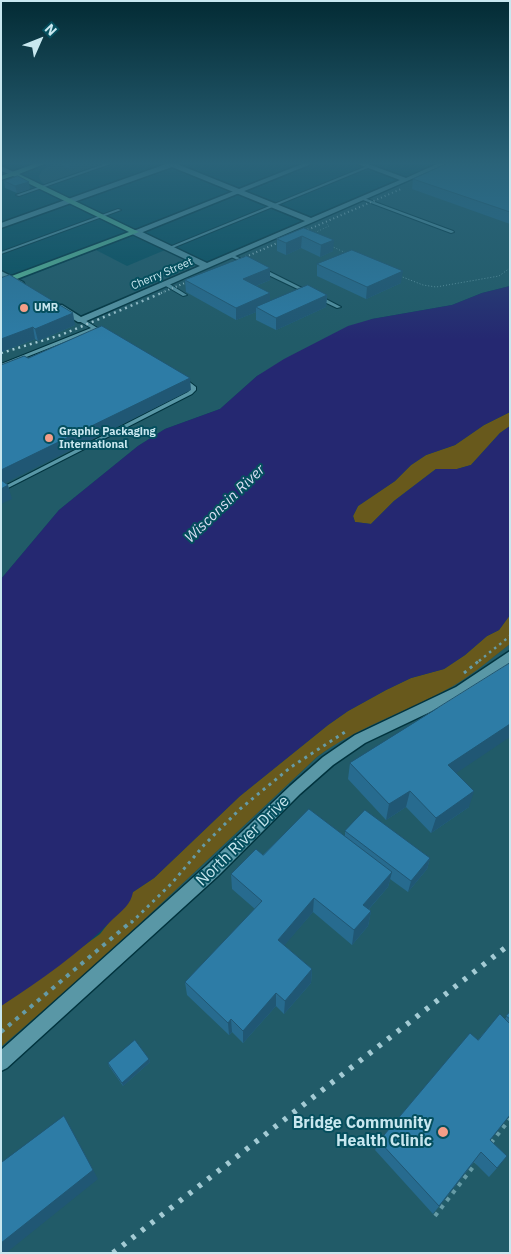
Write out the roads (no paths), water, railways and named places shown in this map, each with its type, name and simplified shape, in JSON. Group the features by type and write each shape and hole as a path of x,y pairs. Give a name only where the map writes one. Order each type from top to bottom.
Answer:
{"main road":[{"path":"115,223 135,232"},
{"path":"1,283 135,232"}],"street":[{"path":"135,232 159,223"},
{"name":"Cherry Street","path":"81,320 308,223"},
{"path":"135,232 207,266"},
{"path":"1,273 31,291"},
{"path":"54,304 81,320"},
{"name":"North River Drive","path":"1,1062 212,871 328,761 360,739 461,690 510,656"}],"lane":[{"path":"1,253 84,223"},
{"path":"169,248 230,223"},
{"path":"427,223 452,232"},
{"path":"232,256 249,264"},
{"path":"258,268 339,307"},
{"path":"166,284 185,295"},
{"path":"81,320 109,336"},
{"path":"1,366 95,328"},
{"path":"6,487 192,392 193,387 190,384 174,374"}],"water":[{"name":"Wisconsin River","path":"510,286 510,412 484,425 455,445 426,455 411,465 395,481 358,506 353,516 355,522 371,524 394,501 436,469 457,469 471,465 500,433 510,426 510,615 499,630 487,636 465,655 444,669 411,678 386,690 348,711 328,725 240,796 154,878 133,892 126,907 74,955 1,1006 1,579 59,510 138,446 165,429 220,409 257,376 284,359 348,326 372,319 452,305 482,293"}],"railway":[{"path":"227,265 324,223"},
{"path":"161,293 199,277"},
{"path":"1,353 61,335 164,292"},
{"path":"113,1253 510,944"}],"place":[{"name":"UMR","path":"24,308"},
{"name":"Graphic Packaging International","path":"49,438"},
{"name":"Bridge Community Health Clinic","path":"443,1132"}]}
